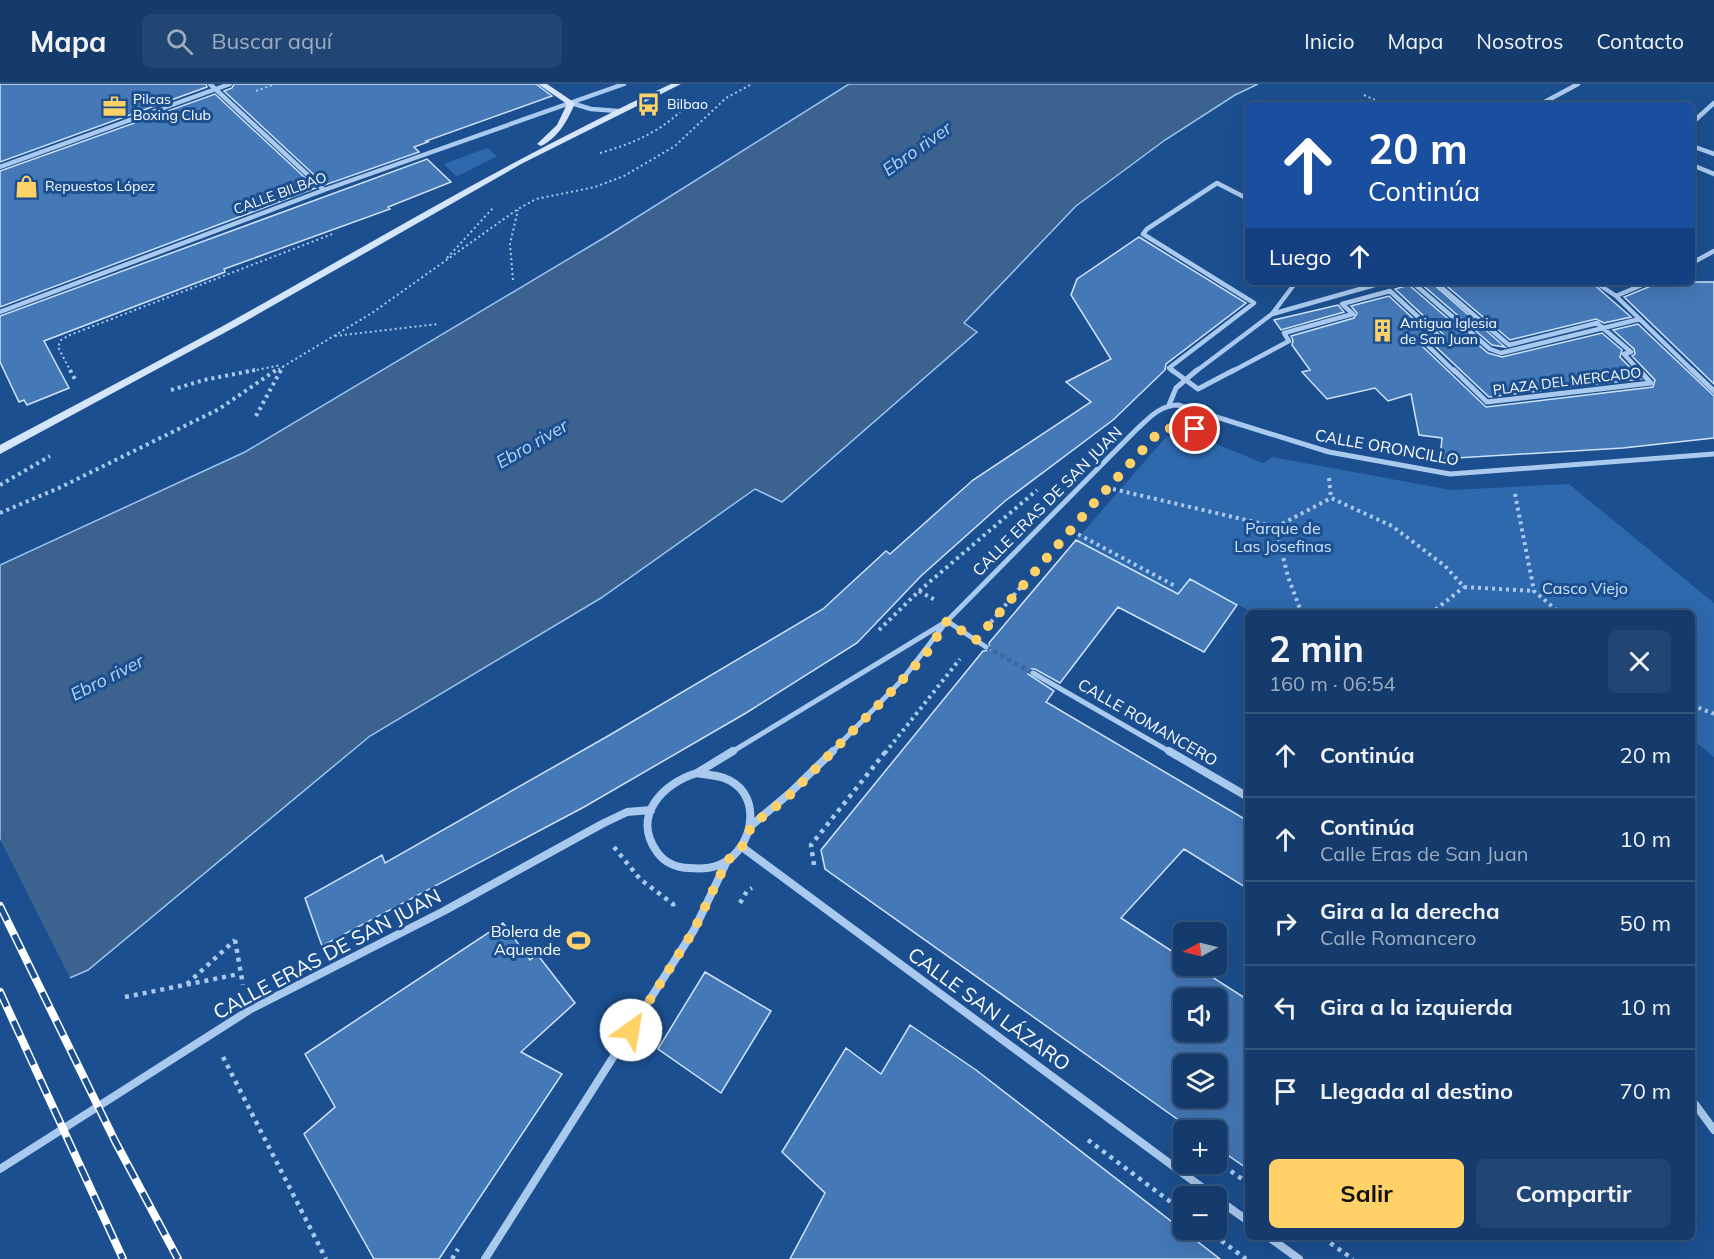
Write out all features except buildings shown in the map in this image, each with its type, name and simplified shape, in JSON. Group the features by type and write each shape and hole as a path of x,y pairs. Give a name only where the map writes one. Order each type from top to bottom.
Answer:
{"main road":[{"path":"519,162 551,137 566,118 571,103 543,84"},
{"path":"0,450 251,314 519,162 618,111 677,84"}],"street":[{"path":"210,84 324,190"},
{"path":"0,167 230,84"},
{"name":"CALLE BILBAO","path":"0,312 324,190 624,84"},
{"path":"1545,102 1578,84"},
{"path":"571,103 591,109 618,111"},
{"path":"1695,120 1714,103"},
{"path":"1695,147 1714,154"},
{"path":"1695,166 1714,174"},
{"path":"1185,379 1169,368 1254,303 1143,234 1147,229 1216,183 1245,198"},
{"path":"1695,262 1714,251"},
{"path":"1169,405 1176,388 1185,379 1272,314 1294,285"},
{"path":"1272,314 1374,285"},
{"path":"1415,285 1490,349 1501,353 1640,319"},
{"path":"1439,285 1509,345 1597,323 1603,328"},
{"path":"1600,285 1616,296 1714,391"},
{"path":"1616,296 1642,285"},
{"name":"PLAZA DEL MERCADO","path":"1185,379 1198,388 1289,341 1284,333 1353,314 1342,304 1390,291 1441,338 1425,343 1487,402 1651,383 1624,354 1631,352 1603,328"},
{"path":"1708,385 1714,383"},
{"name":"CALLE ORONCILLO","path":"1169,405 1188,406 1291,442 1329,452 1450,474 1714,454"},
{"name":"CALLE ERAS DE SAN JUAN","path":"752,825 787,798 926,654 947,621 1136,430 1158,410 1169,405"},
{"path":"947,621 986,647"},
{"name":"CALLE ERAS DE SAN JUAN","path":"697,773 823,698 882,658 947,621"},
{"name":"CALLE ROMANCERO","path":"1033,673 1245,795"},
{"path":"697,773 720,776 739,786 748,797 752,810 752,825 742,847 727,861 710,868 692,870 674,866 660,856 651,843 647,826 658,796 669,785 697,773"},
{"name":"CALLE ERAS DE SAN JUAN","path":"0,1169 251,1010 444,911 602,824 627,812 651,810"},
{"name":"CALLE SAN LÁZARO","path":"742,847 1201,1186"},
{"path":"485,1259 694,930 727,861"},
{"path":"1695,1104 1714,1130"},
{"name":"CALLE SAN LÁZARO","path":"1227,1205 1245,1219"},
{"path":"1273,1240 1299,1259"}],"path":[{"path":"254,92 275,84"},
{"path":"0,513 61,487 219,410 284,365 372,313 518,209 536,199 595,187 624,176 675,146 726,98 752,84"},
{"path":"1364,95 1379,102"},
{"path":"437,267 500,201"},
{"path":"513,280 508,256 511,233 518,209"},
{"path":"79,387 58,347 61,340 336,233"},
{"path":"332,336 438,324"},
{"path":"170,391 204,380 284,365"},
{"path":"256,416 284,365"},
{"path":"0,485 40,463"},
{"path":"1328,468 1331,498"},
{"path":"1514,487 1534,591"},
{"path":"1118,490 1276,526 1331,498"},
{"path":"1331,498 1392,526 1445,566 1464,587"},
{"path":"1063,538 1078,522"},
{"path":"1276,526 1288,577 1300,610"},
{"path":"1071,530 1177,587"},
{"path":"816,869 812,862 811,845 1027,580"},
{"path":"1435,610 1464,587 1534,591 1556,610"},
{"path":"878,632 920,591"},
{"path":"1695,706 1714,714"},
{"path":"186,985 235,940 240,974 246,994"},
{"path":"125,997 240,974"},
{"path":"223,1057 326,1259"},
{"path":"1227,1169 1245,1181"},
{"path":"1220,1240 1246,1259"},
{"path":"1326,1240 1353,1259"}],"green space":[{"path":"487,148 497,156 462,174 456,176 444,164"},
{"name":"Parque de Las Josefinas","path":"1184,431 1263,463 1272,457 1451,490 1569,484 1714,603 1714,757 1695,741 1695,610 1248,610 1190,580 1178,594 1076,540 1166,437"}],"water":[{"name":"Ebro river","path":"849,84 1258,84 1235,95 1165,140 1076,206 964,323 977,332 782,502 755,489 601,598 370,736 88,970 0,1008 0,565 245,452 607,236"}],"pier":[{"path":"0,839 71,980 0,1011"}],"tunnel":[{"path":"986,647 1033,673"}],"railway":[{"path":"0,906 115,1141 178,1259"},
{"path":"0,992 123,1259"}],"place":[{"name":"Bilbao","path":"649,104"},
{"name":"Pilcas Boxing Club","path":"115,107"},
{"name":"Repuestos López","path":"27,186"},
{"name":"Antigua Iglesia de San Juan","path":"1382,331"},
{"name":"Bolera de Aquende","path":"579,940"}],"route":[{"path":"631,1030 694,930 727,861 742,847 749,836 752,825 787,798 894,689 926,654 947,621 976,640 1095,502 1159,432 1180,425 1195,429"}],"park label":[{"name":"Casco Viejo","path":"1585,588"}]}
